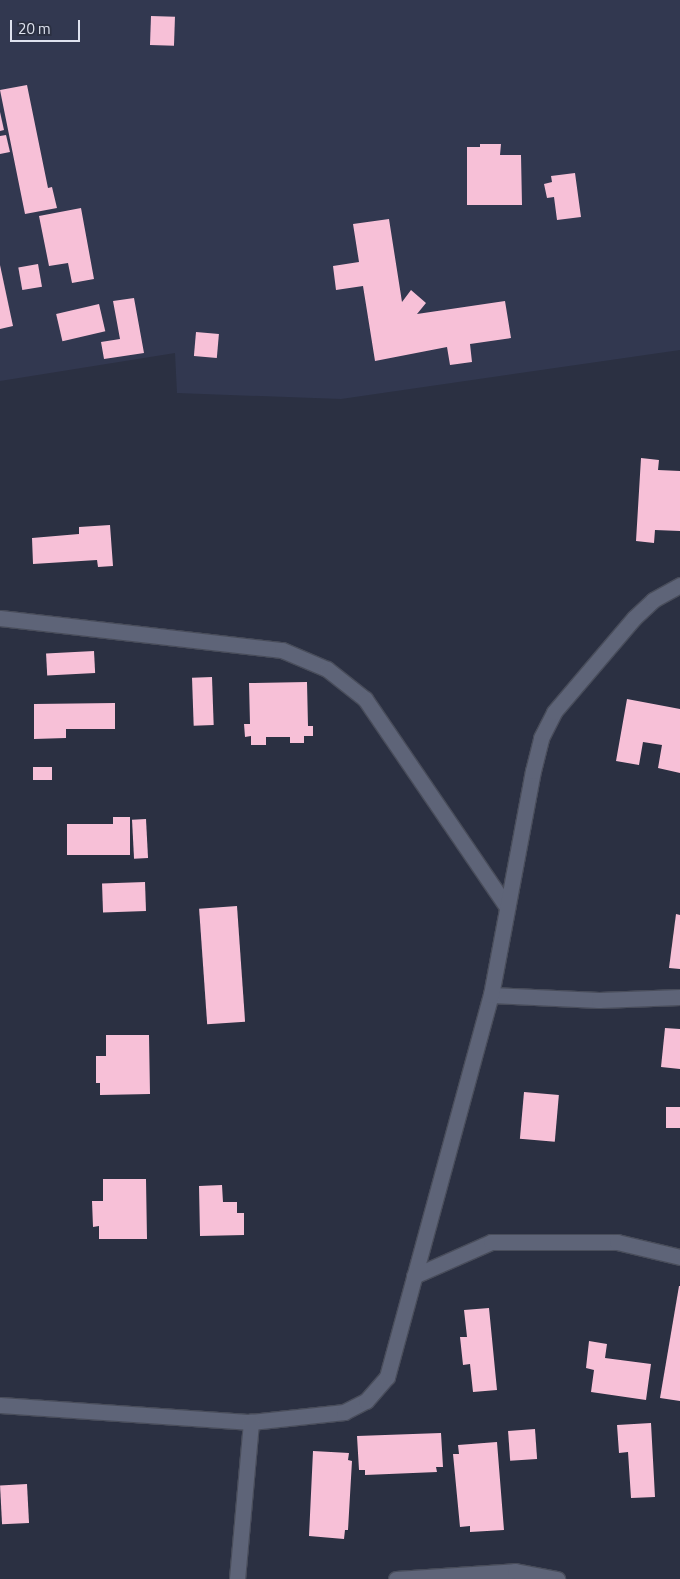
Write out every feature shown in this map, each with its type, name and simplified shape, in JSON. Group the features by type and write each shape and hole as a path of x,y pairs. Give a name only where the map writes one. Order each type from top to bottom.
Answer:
{"street":[{"path":"0,1405 251,1422 344,1412 366,1401 387,1377 491,995 533,771 541,738 554,712 634,618 653,600 680,585"},
{"path":"0,618 282,650 327,668 365,699 507,907"},
{"path":"491,995 599,1000 680,997"},
{"path":"414,1276 491,1242 617,1242 680,1257"},
{"path":"237,1579 251,1422"},
{"path":"396,1579 515,1571 557,1579"}],"shaded area":[{"path":"0,0 680,0 680,350 341,399 177,393 175,353 0,381"}],"building":[{"path":"151,16 175,17 174,46 150,45"},
{"path":"27,85 48,188 52,187 57,208 25,214 0,90"},
{"path":"0,112 4,130 0,131"},
{"path":"6,135 10,152 0,154 0,136"},
{"path":"480,144 501,144 500,155 521,155 522,205 467,205 467,147 480,147"},
{"path":"575,173 581,217 557,220 554,197 547,198 544,184 552,182 551,176"},
{"path":"81,208 94,279 72,283 68,263 49,266 39,216"},
{"path":"389,219 402,302 411,290 426,303 417,314 505,301 511,338 470,344 472,362 450,365 447,347 375,361 363,286 336,290 333,266 359,262 353,224"},
{"path":"38,264 42,287 22,290 18,267"},
{"path":"0,265 13,326 0,329"},
{"path":"134,298 144,353 104,359 101,342 120,339 113,301"},
{"path":"99,304 105,331 62,341 56,314"},
{"path":"196,332 219,334 217,358 194,356"},
{"path":"641,458 659,460 658,470 680,471 680,531 655,530 654,543 636,541"},
{"path":"110,525 113,566 98,567 97,560 33,564 32,538 79,534 79,527"},
{"path":"94,651 95,673 47,675 46,654"},
{"path":"212,677 214,725 194,726 192,678"},
{"path":"307,682 308,726 313,726 313,736 304,736 304,743 290,743 290,737 266,737 266,745 251,745 251,736 245,737 244,724 250,724 249,683"},
{"path":"627,699 680,709 680,773 658,768 662,745 643,742 639,765 616,761"},
{"path":"115,703 115,729 66,729 66,738 34,739 34,704"},
{"path":"33,767 52,767 52,780 33,780"},
{"path":"113,817 130,817 130,855 67,855 67,824 113,824"},
{"path":"146,819 148,858 134,859 132,820"},
{"path":"145,882 146,911 103,912 102,884"},
{"path":"237,906 245,1022 207,1024 199,909"},
{"path":"676,914 680,915 680,969 669,968"},
{"path":"665,1028 680,1029 680,1069 661,1067"},
{"path":"106,1035 149,1035 150,1094 100,1095 100,1083 96,1083 96,1056 106,1056"},
{"path":"524,1092 559,1095 555,1142 520,1139"},
{"path":"666,1107 680,1107 680,1128 666,1128"},
{"path":"103,1179 146,1179 147,1239 99,1239 99,1226 93,1227 92,1201 103,1201"},
{"path":"222,1185 223,1202 237,1202 237,1213 244,1213 244,1235 200,1236 199,1186"},
{"path":"680,1286 680,1401 660,1398"},
{"path":"489,1308 497,1390 473,1392 470,1364 463,1365 460,1337 467,1337 464,1310"},
{"path":"589,1341 607,1344 605,1358 651,1364 646,1400 591,1392 594,1370 586,1368"},
{"path":"651,1423 655,1497 631,1498 628,1452 619,1453 617,1425"},
{"path":"535,1429 537,1459 510,1461 508,1431"},
{"path":"441,1433 443,1467 436,1467 437,1472 365,1475 365,1470 359,1470 357,1436"},
{"path":"497,1442 504,1530 470,1532 470,1526 460,1527 453,1454 459,1454 458,1445"},
{"path":"313,1451 349,1453 348,1460 352,1461 348,1530 345,1530 344,1539 309,1536"},
{"path":"27,1484 29,1523 2,1524 0,1485"}]}
